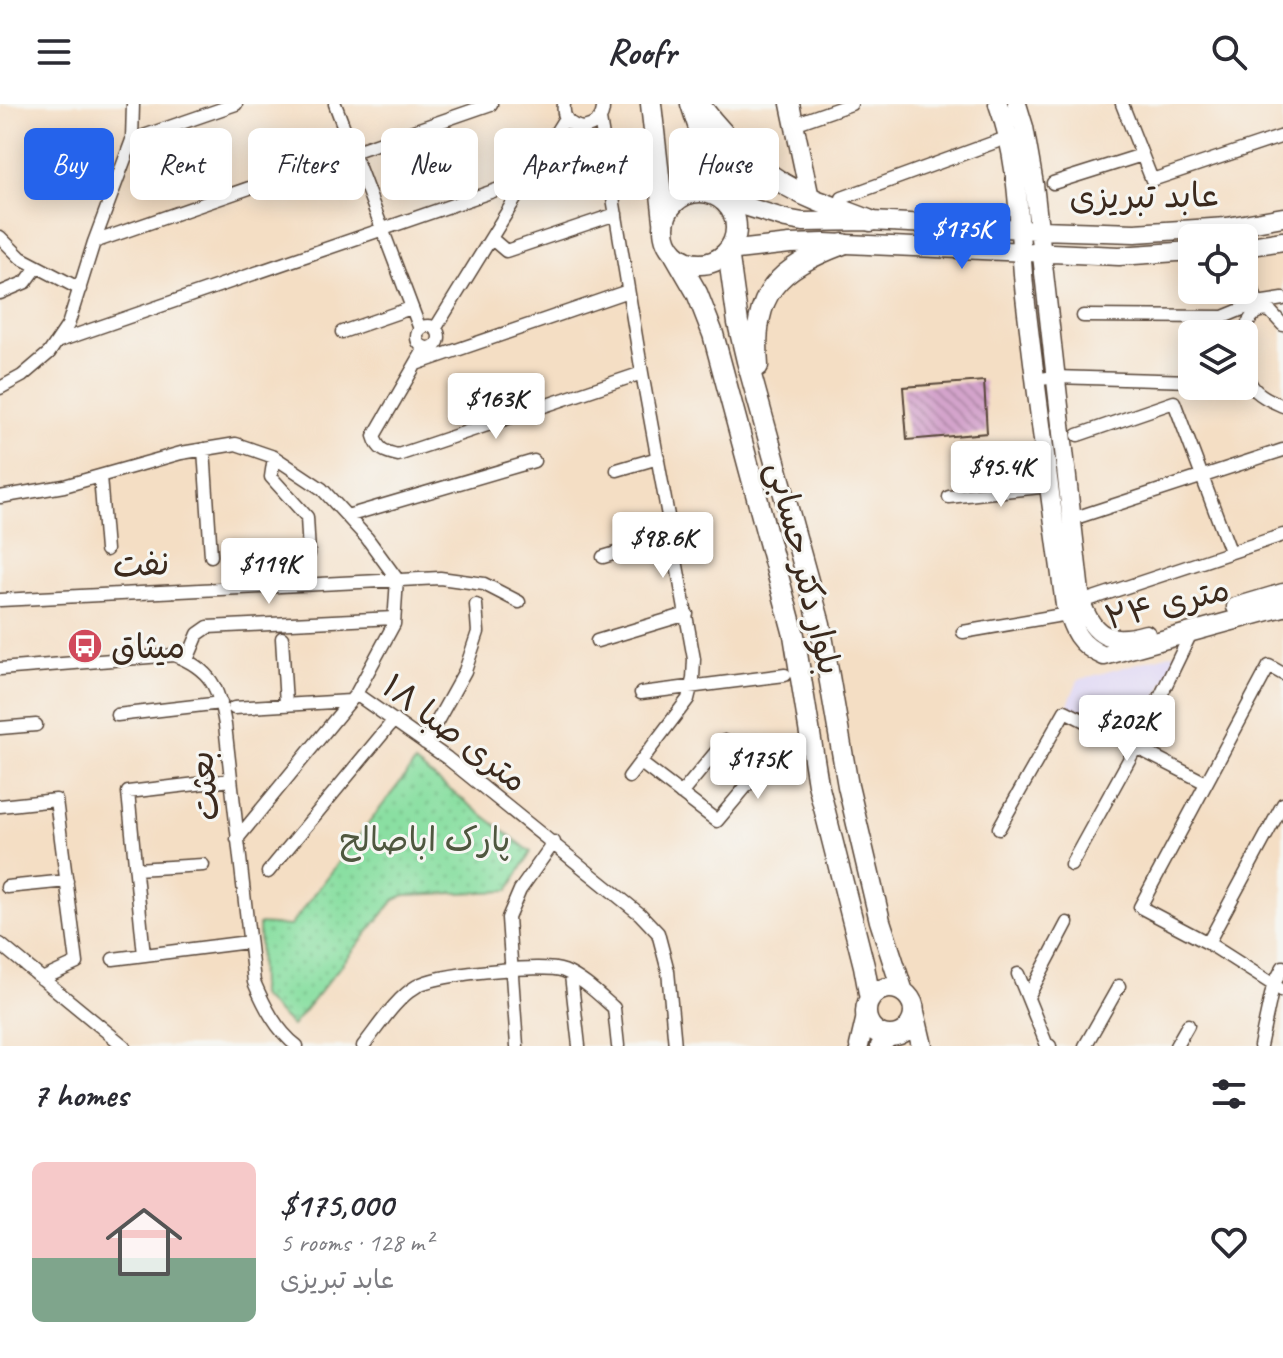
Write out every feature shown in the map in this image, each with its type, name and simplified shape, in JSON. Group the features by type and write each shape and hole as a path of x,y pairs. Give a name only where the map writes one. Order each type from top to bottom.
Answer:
{"main road":[{"path":"651,104 664,233 675,255 697,265 719,259 728,251 734,241 735,218 723,200"},
{"path":"691,104 699,128"},
{"path":"699,104 734,145 783,184 810,198 871,221"},
{"path":"664,221 677,200"},
{"path":"759,406 758,328 766,297 786,270 843,244"},
{"name":"بلوار دکتر حسابی","path":"728,251 738,323 820,624 848,786 880,921 903,992"},
{"name":"بلوار دکتر حسابی","path":"675,255 697,293 713,334 794,635 818,784 864,966 868,1007"},
{"path":"914,1012 908,1028 889,1041 874,1030 868,1007 884,988 903,992 910,998 914,1012 922,1046"}],"street":[{"path":"132,128 133,104"},
{"path":"167,128 236,104"},
{"path":"335,104 344,128"},
{"path":"365,147 491,104"},
{"path":"559,128 565,118 564,104"},
{"path":"603,104 600,119 628,291 694,659 688,699 629,777"},
{"path":"790,104 810,198"},
{"path":"794,124 851,104"},
{"path":"1122,104 1152,180 1283,136"},
{"path":"1009,108 1009,137 1019,228"},
{"path":"1009,108 1030,154 1040,230"},
{"path":"565,118 582,128 600,119"},
{"path":"842,198 1009,137"},
{"path":"0,388 22,376 59,341 68,325 94,242 130,145"},
{"path":"1053,183 1142,155"},
{"path":"365,185 420,329 417,340 425,348 432,348 439,336 435,329 426,326 420,329"},
{"path":"94,242 248,188"},
{"path":"59,341 494,191"},
{"path":"435,329 515,200"},
{"name":"عابد تبریزی","path":"725,200 786,219 1135,233 1227,227 1283,217"},
{"path":"492,239 506,251 616,214"},
{"name":"۲۴ متری","path":"1019,228 1049,486 1074,608 1089,625 1104,635 1126,640 1253,609 1283,607"},
{"name":"۲۴ متری","path":"1040,230 1072,519 1072,627 1087,649 1104,656 1192,631 1253,609 1283,593"},
{"path":"0,237 21,258 80,289"},
{"name":"عابد تبریزی","path":"1258,245 1283,241"},
{"name":"عابد تبریزی","path":"728,251 790,244 843,244 1119,256 1178,252"},
{"path":"0,293 26,282 37,267"},
{"path":"416,364 628,291"},
{"path":"1083,316 1223,317 1283,299"},
{"path":"1258,307 1270,311 1283,325"},
{"path":"1248,320 1258,307"},
{"path":"342,332 411,308"},
{"path":"425,348 374,436 377,446 385,452 398,455 642,373"},
{"path":"1035,380 1054,377 1178,381"},
{"path":"1258,392 1283,406"},
{"path":"1078,435 1174,402 1230,551"},
{"path":"0,497 64,486 181,453 236,444 274,457 322,489 367,538 397,579"},
{"path":"204,449 211,556"},
{"path":"1072,519 1283,450"},
{"path":"274,457 271,477 307,517 309,554"},
{"path":"617,470 658,458"},
{"path":"347,516 534,461"},
{"path":"100,476 106,550"},
{"path":"949,497 1049,486"},
{"path":"963,632 1074,608 1283,535"},
{"path":"603,557 673,536"},
{"name":"نفت","path":"0,600 440,578 484,584 519,602"},
{"name":"متری صبا ۱۸","path":"397,579 394,624 353,698 394,720 554,842 640,914 658,933 668,971 675,1046"},
{"path":"425,743 465,671 478,632 476,605"},
{"path":"597,641 687,614"},
{"path":"0,669 174,655 187,660 198,634 208,627 394,618"},
{"path":"1071,865 1136,747 1192,631"},
{"path":"282,638 286,704"},
{"name":"بعثت","path":"187,660 193,662 216,687 221,703 254,982 264,1006 297,1046"},
{"path":"1278,988 1208,943 1140,907 1269,666 1283,674"},
{"path":"641,693 785,675"},
{"path":"234,708 353,698"},
{"path":"237,839 353,698"},
{"path":"117,715 221,703"},
{"path":"999,828 1065,711 1206,783"},
{"path":"268,872 394,720"},
{"path":"0,728 36,725"},
{"path":"681,794 725,741"},
{"path":"641,763 717,821 770,758"},
{"path":"144,955 128,792 231,780"},
{"path":"0,806 56,800 77,963 42,979"},
{"path":"1208,943 1283,804"},
{"path":"517,1046 508,918 520,890 554,842"},
{"path":"136,869 203,865"},
{"path":"7,887 67,881"},
{"path":"1028,997 1067,923"},
{"path":"113,959 248,942"},
{"path":"0,944 124,1046"},
{"path":"1264,1045 1283,967"},
{"path":"363,1046 400,1000 417,986 433,979 511,969 561,970 587,984 614,1008 618,1046"},
{"path":"1018,974 1046,1043 1050,1046"},
{"path":"571,975 579,1046"},
{"path":"1085,1046 1119,986"},
{"path":"859,1046 868,1007"},
{"path":"1176,1046 1188,1025"}],"shaded area":[{"path":"1174,653 1177,658 1134,740 1067,707 1078,680"}],"green space":[{"name":"پارک اباصالح","path":"415,763 531,852 508,891 405,895 394,900 292,1026 260,996 259,924 290,926"}],"building":[{"path":"984,381 987,433 907,440 903,387"}],"place":[{"name":"میثاق","path":"85,646"}]}
